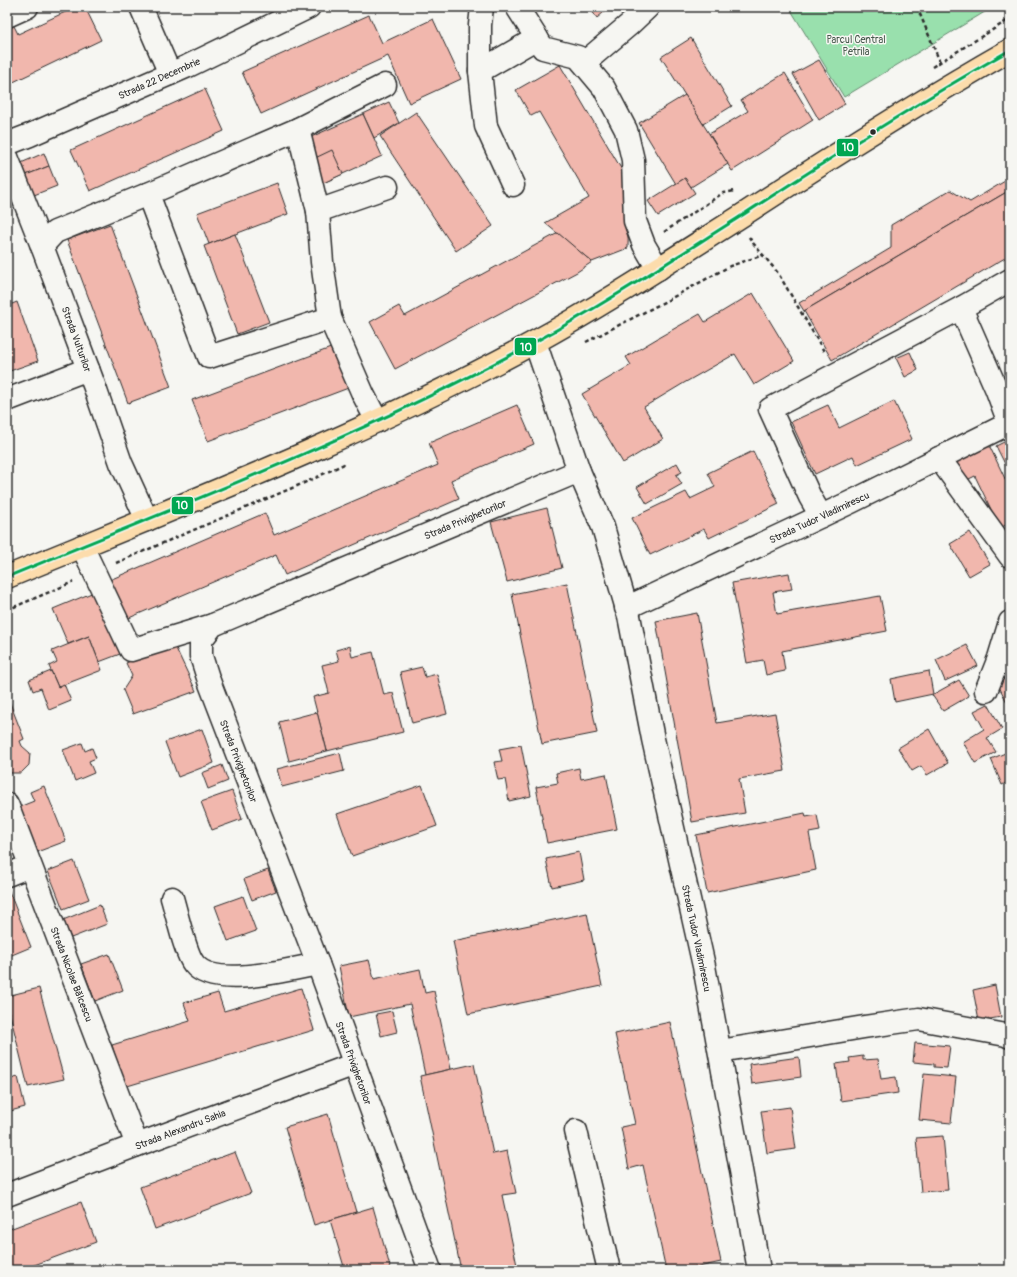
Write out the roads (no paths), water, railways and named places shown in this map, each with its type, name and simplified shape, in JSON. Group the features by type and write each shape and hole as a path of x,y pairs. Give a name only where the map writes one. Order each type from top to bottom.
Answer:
{"main road":[{"path":"7,578 377,422 535,342 658,269 738,217 950,85 1010,50"}],"street":[{"path":"7,16 27,7"},
{"path":"141,7 170,74"},
{"name":"Strada 22 Decembrie","path":"7,144 170,74 309,7"},
{"path":"482,7 480,25 480,71 486,126 514,185"},
{"path":"517,7 544,48 578,56 604,88 626,130 633,160 635,221 644,245 658,269"},
{"path":"584,63 648,7"},
{"path":"480,71 537,38"},
{"path":"42,246 55,232 148,194 298,129 385,85"},
{"path":"298,129 318,211 322,262 330,318 363,394 377,422"},
{"name":"Strada Vulturilor","path":"7,157 11,180 42,246 121,463 147,520"},
{"path":"318,211 387,186"},
{"path":"148,194 209,358 330,318"},
{"path":"821,516 810,496 770,408 961,308 1010,280"},
{"path":"961,308 1010,423"},
{"name":"Strada Tudor Vladimirescu","path":"535,342 579,471 603,527 626,608 653,739 704,966 759,1270"},
{"path":"7,400 88,369"},
{"name":"Strada Tudor Vladimirescu","path":"626,608 821,516 1010,423"},
{"path":"939,458 1010,556"},
{"name":"Strada Privighetorilor","path":"430,1270 318,964 208,681 201,656 201,640 213,624 579,471"},
{"path":"82,546 131,650 213,624"},
{"path":"986,691 1000,658 1010,622"},
{"name":"Strada Nicolae Bălcescu","path":"7,804 137,1145"},
{"path":"7,875 30,866"},
{"path":"172,898 189,957 195,966 207,974 239,978 318,964"},
{"path":"720,1051 919,1019 1008,1036"},
{"name":"Strada Alexandru Sahia","path":"7,1196 137,1145 355,1064"},
{"path":"576,1131 609,1270"}],"park label":[{"name":"Parcul Central Petrila","path":"856,44"}]}
